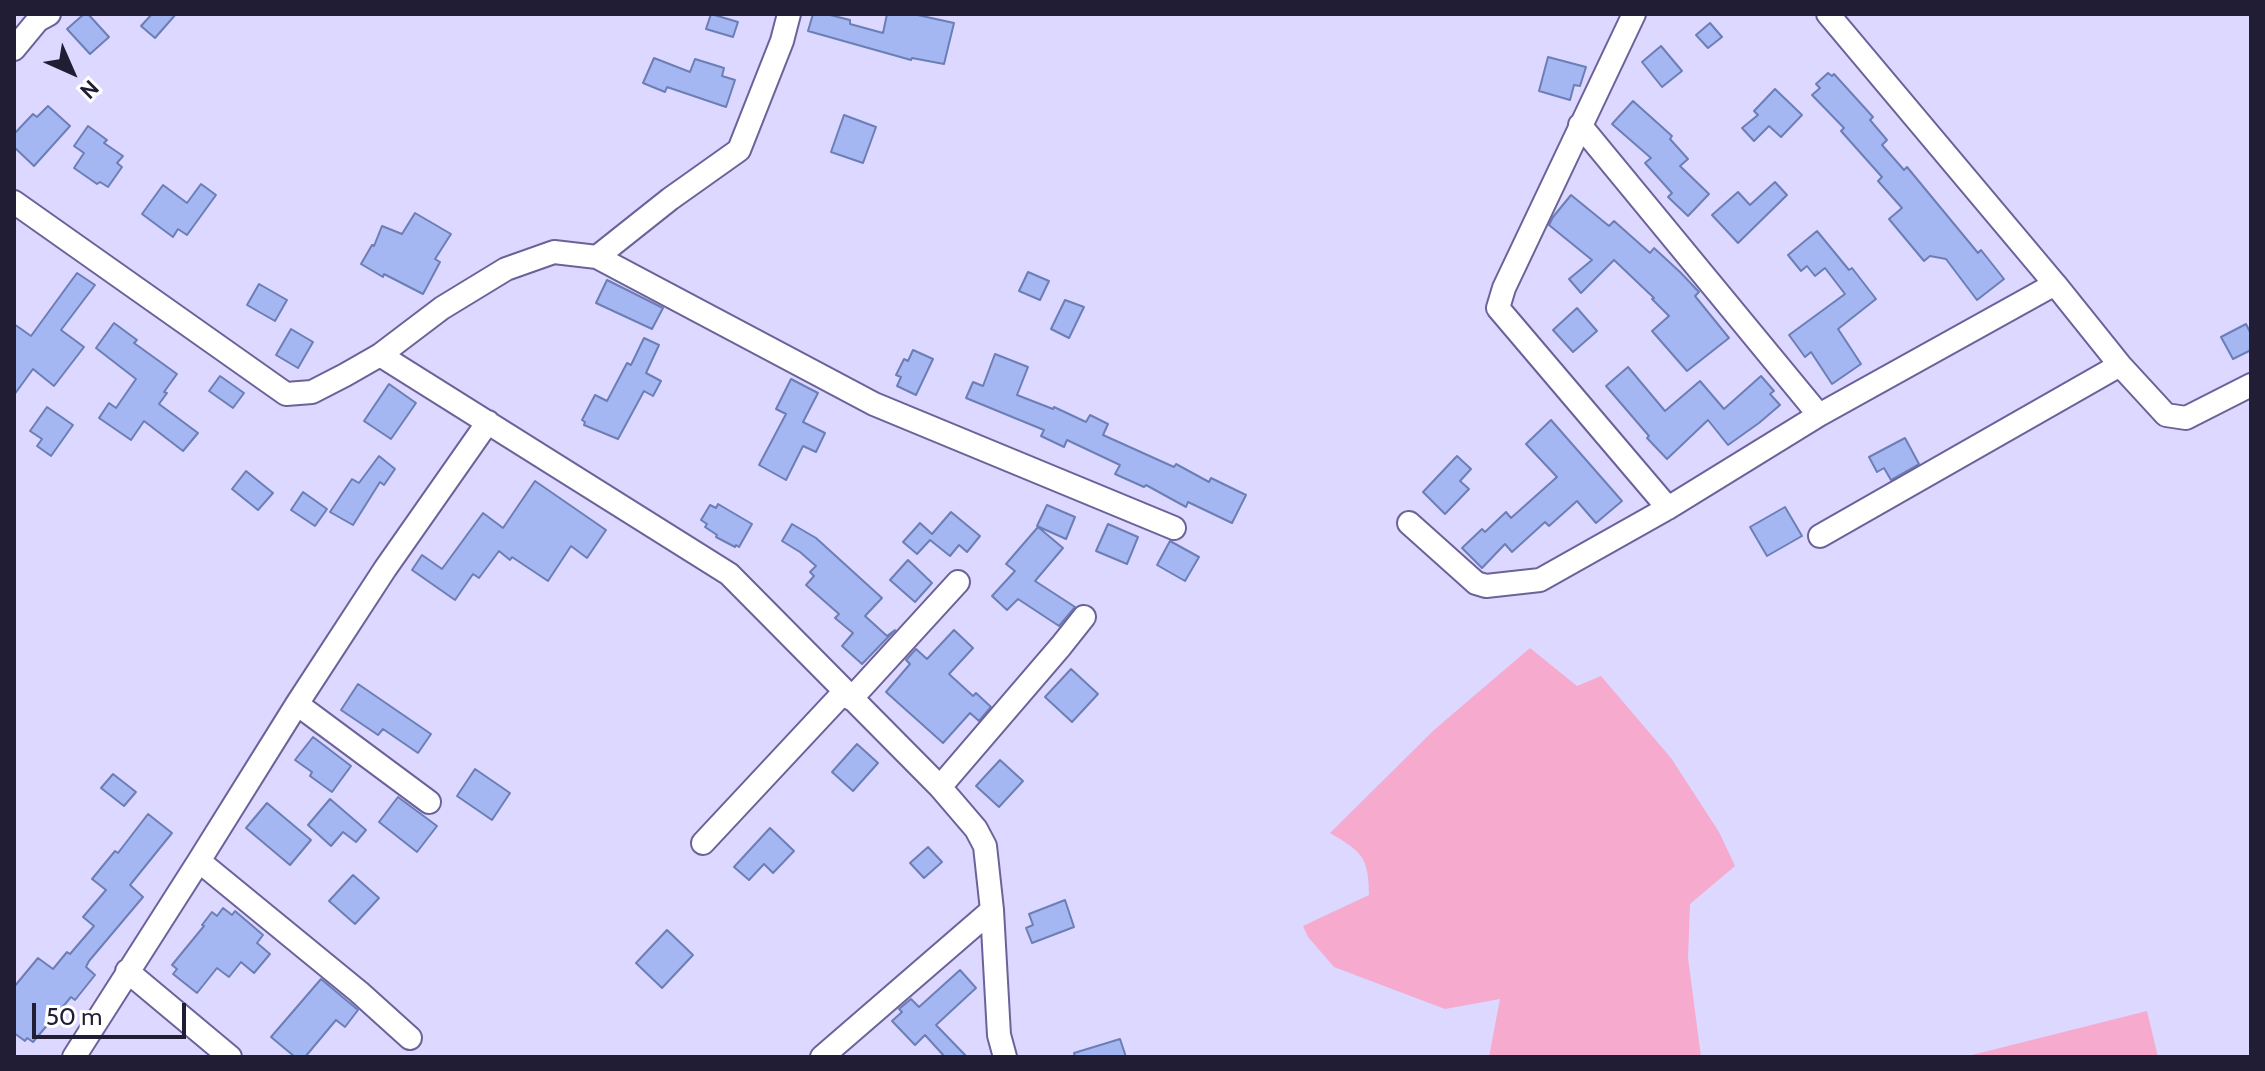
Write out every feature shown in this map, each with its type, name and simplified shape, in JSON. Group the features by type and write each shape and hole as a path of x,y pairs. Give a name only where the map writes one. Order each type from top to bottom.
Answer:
{"street":[{"path":"14,49 38,20 49,14"},
{"path":"597,257 739,150 782,41 789,14"},
{"path":"1634,14 1504,288 1498,308 1668,508"},
{"path":"1828,14 2120,365 2166,415 2186,418 2251,385"},
{"path":"1580,125 1819,415"},
{"path":"14,202 286,394 312,392 380,355 442,308 506,269 554,252 597,257 874,404 1174,528"},
{"path":"1409,523 1476,583 1486,586 1540,580 1668,508 1819,415 2055,284"},
{"path":"380,355 729,574 940,787 976,829 985,846 999,1035 1005,1057"},
{"path":"1820,536 2120,365"},
{"path":"74,1057 385,569 488,422"},
{"path":"703,843 958,582"},
{"path":"940,787 1084,617"},
{"path":"297,704 429,802"},
{"path":"199,861 359,992 410,1038"},
{"path":"822,1057 992,910"},
{"path":"127,971 230,1057"}],"shaded area":[{"path":"1530,648 1577,686 1601,676 1671,758 1719,832 1735,866 1690,904 1688,958 1701,1057 1489,1057 1500,999 1445,1009 1334,967 1308,937 1303,926 1369,895 1367,872 1361,856 1330,833 1434,730"},
{"path":"2147,1011 2158,1057 1964,1057"}],"building":[{"path":"88,14 109,37 90,54 67,29"},
{"path":"152,14 176,14 155,38 141,26"},
{"path":"711,14 738,22 733,37 706,29"},
{"path":"813,14 850,20 850,24 883,33 887,14 913,14 954,23 944,64 911,60 808,31"},
{"path":"1710,23 1722,37 1708,48 1696,35"},
{"path":"1661,46 1682,71 1662,87 1642,62"},
{"path":"1548,57 1586,67 1580,86 1574,85 1570,100 1539,91"},
{"path":"654,58 690,72 695,59 724,68 722,76 735,80 726,107 667,87 665,92 643,83"},
{"path":"1828,73 1834,74 1873,117 1870,120 1887,140 1882,145 1904,170 1907,167 1978,253 1981,250 2004,279 1977,300 1946,259 1930,256 1924,261 1889,219 1902,208 1878,181 1882,177 1841,131 1844,128 1812,95 1820,88 1816,84"},
{"path":"1775,89 1802,115 1781,137 1769,126 1754,141 1742,128 1758,115 1754,111"},
{"path":"1633,101 1672,136 1670,139 1688,159 1680,166 1709,194 1688,216 1668,197 1672,193 1645,163 1651,158 1612,124"},
{"path":"48,106 70,126 34,166 14,147 14,134 33,114 37,117"},
{"path":"844,115 876,127 863,163 831,152"},
{"path":"88,126 107,140 104,143 123,156 117,163 122,167 108,187 100,182 97,184 74,168 84,153 74,146"},
{"path":"1775,182 1787,195 1738,243 1712,215 1738,192 1750,205"},
{"path":"201,184 216,195 187,235 178,229 173,237 142,214 163,185 187,203"},
{"path":"1571,195 1609,226 1614,221 1650,253 1654,248 1699,292 1695,296 1729,338 1687,371 1652,331 1669,316 1614,260 1581,293 1569,279 1592,260 1549,225"},
{"path":"415,213 451,234 435,259 440,262 423,294 361,264 374,246 382,226 402,234"},
{"path":"1817,231 1876,299 1838,329 1861,364 1832,384 1811,352 1805,357 1789,335 1845,294 1825,268 1815,276 1807,266 1801,271 1788,255"},
{"path":"1028,272 1049,281 1040,300 1019,291"},
{"path":"77,273 95,285 61,330 84,347 54,386 33,369 14,395 14,324 31,336"},
{"path":"607,280 663,308 652,329 596,303"},
{"path":"259,284 287,300 275,321 247,305"},
{"path":"1065,300 1084,307 1069,338 1051,329"},
{"path":"1577,308 1597,331 1573,352 1553,330"},
{"path":"114,323 137,340 134,343 177,374 159,404 198,433 183,451 144,421 131,440 99,418 109,403 116,408 136,379 96,348"},
{"path":"2246,324 2251,334 2251,350 2233,359 2221,337"},
{"path":"291,329 313,342 298,368 276,355"},
{"path":"644,338 659,345 646,373 661,381 653,396 644,391 618,439 584,425 582,420 595,395 607,401 627,363 631,365"},
{"path":"913,350 933,359 916,395 897,386 901,377 896,375"},
{"path":"995,354 1028,367 1017,395 1086,422 1090,415 1108,424 1103,435 1246,495 1232,523 1188,502 1186,507 1146,485 1144,487 1115,474 1120,465 1067,440 1064,447 1041,436 1044,430 966,398 973,382 983,386"},
{"path":"1628,367 1665,411 1700,381 1724,409 1761,376 1774,391 1770,394 1780,405 1728,445 1708,420 1667,459 1606,386"},
{"path":"220,376 244,393 233,408 209,391"},
{"path":"791,379 818,393 803,422 825,433 816,452 803,446 786,480 759,465 786,414 776,409"},
{"path":"389,384 416,403 391,439 364,421"},
{"path":"47,407 73,425 51,456 37,446 42,439 30,431"},
{"path":"1551,420 1622,501 1596,523 1577,501 1549,526 1545,522 1512,552 1505,544 1482,568 1462,548 1506,512 1511,518 1557,477 1526,444"},
{"path":"1905,438 1919,464 1891,480 1884,468 1877,472 1869,457"},
{"path":"379,456 395,469 384,485 380,482 353,525 330,512 352,479 359,483"},
{"path":"1457,456 1471,469 1460,481 1469,489 1445,514 1423,492"},
{"path":"246,471 273,493 258,510 232,489"},
{"path":"535,481 606,530 587,558 571,546 548,581 499,551 479,578 473,574 455,600 412,570 422,555 442,569 483,513 503,528"},
{"path":"303,492 327,509 315,526 291,510"},
{"path":"718,504 752,524 739,547 716,537 701,520 710,505 716,508"},
{"path":"1047,505 1075,517 1066,539 1037,526"},
{"path":"1785,507 1802,536 1767,556 1750,527"},
{"path":"951,512 980,536 967,552 959,545 950,556 930,540 917,554 903,542 920,523 932,534"},
{"path":"792,524 816,538 882,598 865,616 887,636 895,630 862,664 842,646 853,633 835,618 839,614 806,585 814,576 810,572 816,566 782,541"},
{"path":"1108,524 1138,537 1127,564 1096,551"},
{"path":"1038,527 1063,548 1035,581 1075,607 1059,626 1018,599 1007,610 992,596 1015,571 1006,564"},
{"path":"1170,541 1199,557 1185,581 1157,565"},
{"path":"908,560 932,583 915,602 890,580"},
{"path":"954,630 973,648 949,674 973,696 976,693 991,707 979,721 970,713 943,743 886,692 910,664 906,660 916,649 927,659"},
{"path":"1071,669 1098,694 1072,722 1045,697"},
{"path":"358,684 431,734 418,753 383,729 378,735 341,710"},
{"path":"313,737 351,766 332,792 295,760"},
{"path":"857,744 878,763 853,791 832,772"},
{"path":"1000,760 1023,781 999,807 976,786"},
{"path":"475,769 510,793 492,820 457,796"},
{"path":"113,774 136,792 124,806 101,788"},
{"path":"398,797 437,826 417,852 379,822"},
{"path":"330,799 366,830 356,842 343,832 331,846 308,825"},
{"path":"267,803 311,840 290,865 246,828"},
{"path":"148,814 172,833 130,885 143,897 89,961 86,967 95,975 75,1000 71,997 33,1042 27,1038 25,1041 14,1033 14,987 38,958 53,969 94,926 83,917 106,890 92,879 115,851 118,853"},
{"path":"770,828 794,851 773,873 764,864 749,880 734,867"},
{"path":"928,847 942,862 924,878 910,863"},
{"path":"353,875 379,898 355,924 329,901"},
{"path":"1065,900 1074,927 1032,943 1026,928 1033,925 1029,914"},
{"path":"223,908 232,915 235,911 263,935 257,943 270,954 254,973 241,962 229,977 217,968 197,993 173,974 177,969 172,965 212,912 217,916"},
{"path":"667,930 693,955 662,988 636,963"},
{"path":"960,970 976,988 936,1025 967,1057 945,1057 925,1035 915,1045 892,1021 902,1012 899,1009 911,999 919,1007"},
{"path":"321,979 358,1010 345,1027 336,1020 305,1057 295,1057 271,1037"},
{"path":"1120,1039 1126,1057 1075,1057 1074,1053"}]}
